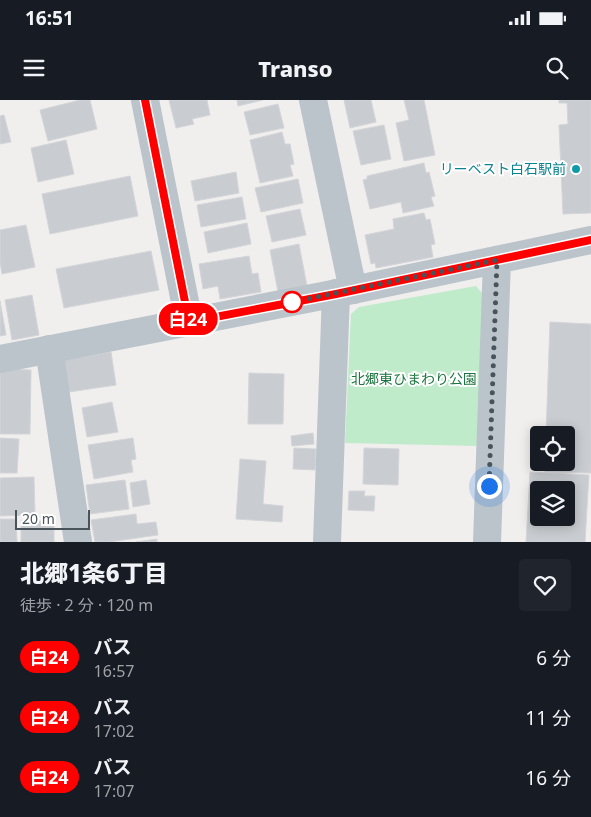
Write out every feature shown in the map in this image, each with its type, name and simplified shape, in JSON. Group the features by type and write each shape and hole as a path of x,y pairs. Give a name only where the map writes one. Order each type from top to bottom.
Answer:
{"street":[{"path":"145,100 189,322"},
{"path":"313,100 344,292 327,542"},
{"path":"0,358 344,292 591,240"},
{"path":"487,542 497,260"},
{"path":"49,349 78,542"}],"green space":[{"name":"北郷東ひまわり公園","path":"476,286 483,294 477,446 345,443 351,314 359,307"}],"building":[{"path":"80,100 90,100 97,129 48,141 40,110"},
{"path":"169,100 207,100 210,115 192,119 194,124 176,128"},
{"path":"237,100 263,100 238,106"},
{"path":"344,100 371,100 376,122 350,128"},
{"path":"404,100 424,100 435,155 404,161 396,123 409,120"},
{"name":"リーベスト白石駅前","path":"559,100 591,100 591,213 563,214 559,125 568,124 567,103 559,103"},
{"path":"278,104 284,128 250,135 244,112"},
{"path":"4,115 11,142 0,144 0,116"},
{"path":"384,125 391,159 361,165 353,131"},
{"path":"282,132 285,144 290,144 294,164 290,165 293,176 260,183 250,140"},
{"path":"66,140 74,174 38,182 31,148"},
{"path":"424,163 426,173 429,172 435,196 431,197 434,206 403,213 401,202 370,209 363,180 367,179 367,176"},
{"path":"236,172 239,193 195,201 191,181"},
{"path":"130,176 138,216 50,234 42,194"},
{"path":"298,179 303,203 261,212 255,188"},
{"path":"242,197 246,219 201,227 197,205"},
{"path":"300,209 306,235 272,242 266,216"},
{"path":"424,213 426,220 430,219 435,244 431,245 433,257 376,268 375,263 371,264 365,235 394,229 393,219"},
{"path":"247,223 251,244 208,253 204,232"},
{"path":"26,225 35,267 2,274 0,230"},
{"path":"299,244 307,286 278,292 270,250"},
{"path":"151,251 159,290 64,308 56,269"},
{"path":"249,256 252,274 258,273 261,292 220,299 218,286 203,289 199,264"},
{"path":"32,295 39,335 12,340 5,300"},
{"path":"0,301 6,335 0,336"},
{"path":"550,322 591,324 591,473 545,472 575,471 575,426 546,426"},
{"path":"111,352 116,385 69,392 63,360"},
{"path":"0,369 31,370 30,434 0,434"},
{"path":"249,373 284,374 283,424 248,424"},
{"path":"112,402 118,432 87,437 82,408"},
{"path":"313,433 314,444 292,446 291,436"},
{"path":"0,438 19,439 17,473 0,473"},
{"path":"133,438 136,459 131,460 133,472 94,479 88,445"},
{"path":"294,448 316,449 315,470 293,469"},
{"path":"364,448 399,449 398,485 363,484"},
{"path":"240,459 266,461 263,504 283,506 282,522 236,519"},
{"path":"530,472 589,475 585,542 526,542"},
{"path":"34,477 35,515 0,516 0,478"},
{"path":"125,480 129,509 90,514 86,485"},
{"path":"146,480 150,504 133,507 130,483"},
{"path":"349,491 365,491 364,496 375,496 374,511 348,510"},
{"path":"136,514 137,524 156,522 158,535 109,542 95,542 91,520"},
{"path":"0,519 16,519 17,542 0,542"},
{"path":"21,521 54,521 54,542 21,542"},
{"path":"157,539 157,542 136,542"}],"bus line":[{"name":"白24","path":"145,100 189,322 336,294 591,240"}],"place":[{"name":"リーベスト白石駅前","path":"576,169"}],"route":[{"path":"292,302 497,260 489,486"}]}
